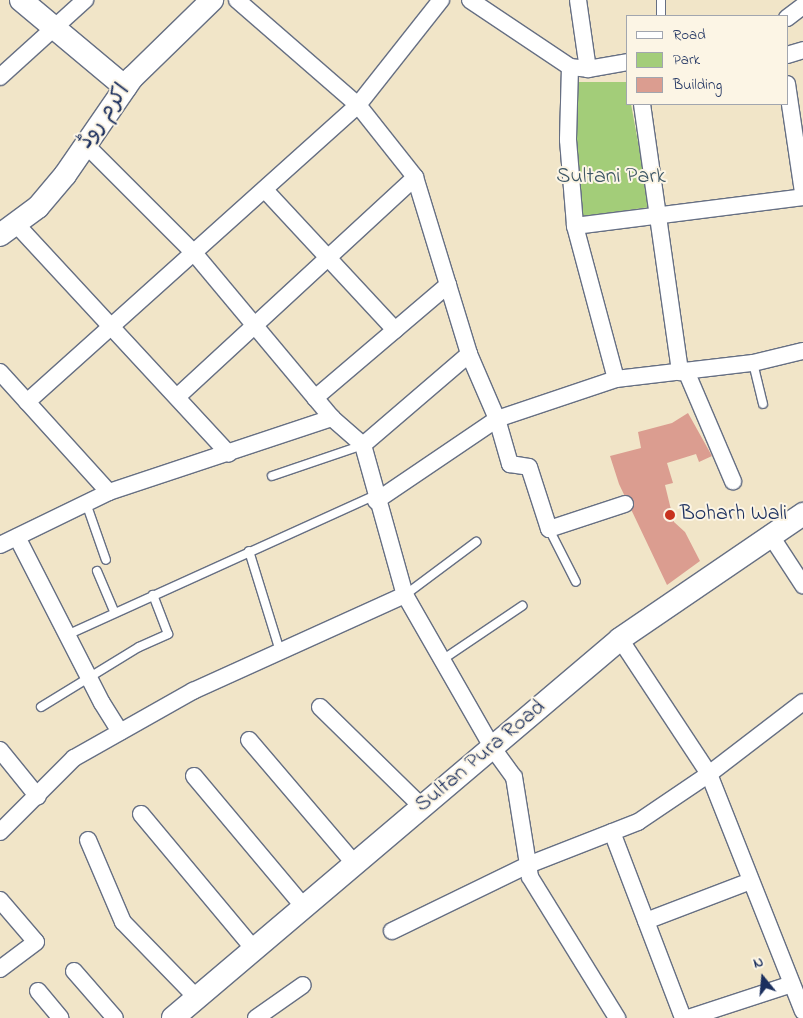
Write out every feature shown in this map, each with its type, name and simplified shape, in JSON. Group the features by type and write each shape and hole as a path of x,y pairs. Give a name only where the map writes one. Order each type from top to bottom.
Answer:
{"main road":[{"path":"21,0 54,31 126,87"},
{"name":"اکرم روڈ","path":"8,229 38,207 86,145 126,87 212,0"},
{"name":"Sultan Pura Road","path":"173,1018 620,638 803,514"}],"street":[{"path":"0,77 54,31 85,0"},
{"path":"237,0 358,104 415,178 469,354 497,419 510,464 529,468 549,529 625,504"},
{"path":"28,402 195,254 358,104 442,0"},
{"path":"470,0 570,67 588,69 626,62"},
{"path":"578,0 588,69"},
{"path":"788,17 803,6"},
{"path":"788,55 803,50"},
{"path":"570,67 568,140 575,226 616,379"},
{"path":"788,88 799,134 803,192"},
{"path":"642,105 683,372 733,481"},
{"path":"86,145 195,254 332,418 363,445 376,498 405,595 492,747 514,777 530,877 617,1018"},
{"path":"177,397 415,178"},
{"path":"264,190 395,330"},
{"path":"575,226 660,213 803,196"},
{"path":"8,229 112,326 229,454"},
{"path":"315,398 448,285"},
{"path":"376,498 497,419 616,379 752,363 803,351"},
{"path":"363,445 469,354"},
{"path":"0,372 109,492"},
{"path":"0,546 109,492 229,454 332,418"},
{"path":"771,536 803,586"},
{"path":"17,537 89,678 120,732"},
{"path":"0,832 38,797 74,758 193,692 405,595"},
{"path":"620,638 708,774 803,1011"},
{"path":"392,932 528,865 638,822 708,774 803,702"},
{"path":"320,707 422,807"},
{"path":"248,740 355,864"},
{"path":"0,750 38,797"},
{"path":"194,776 304,907"},
{"path":"140,814 254,949"},
{"path":"612,832 682,1018"},
{"path":"88,840 123,922 196,998"},
{"path":"646,921 751,881"},
{"path":"0,900 36,942 0,969"},
{"path":"74,971 115,1018"},
{"path":"688,1018 792,984"},
{"path":"258,1017 302,985"},
{"path":"38,991 61,1018"}],"lane":[{"path":"661,0 661,15"},
{"path":"752,363 763,404"},
{"path":"272,476 363,445"},
{"path":"67,634 248,551 376,498"},
{"path":"86,503 106,560"},
{"path":"549,529 576,582"},
{"path":"405,595 476,542"},
{"path":"248,551 281,653"},
{"path":"98,571 114,611"},
{"path":"41,707 168,634 153,595"},
{"path":"442,660 522,606"}],"green space":[{"name":"Sultani Park","path":"573,82 626,82 626,105 631,105 650,207 579,217"}],"building":[{"name":"Boharh Wali","path":"688,413 712,456 699,462 696,454 667,463 673,483 665,485 674,522 685,532 700,561 667,585 619,484 610,456 641,448 638,432 672,423"}],"place":[{"name":"Boharh Wali","path":"670,515"}]}
